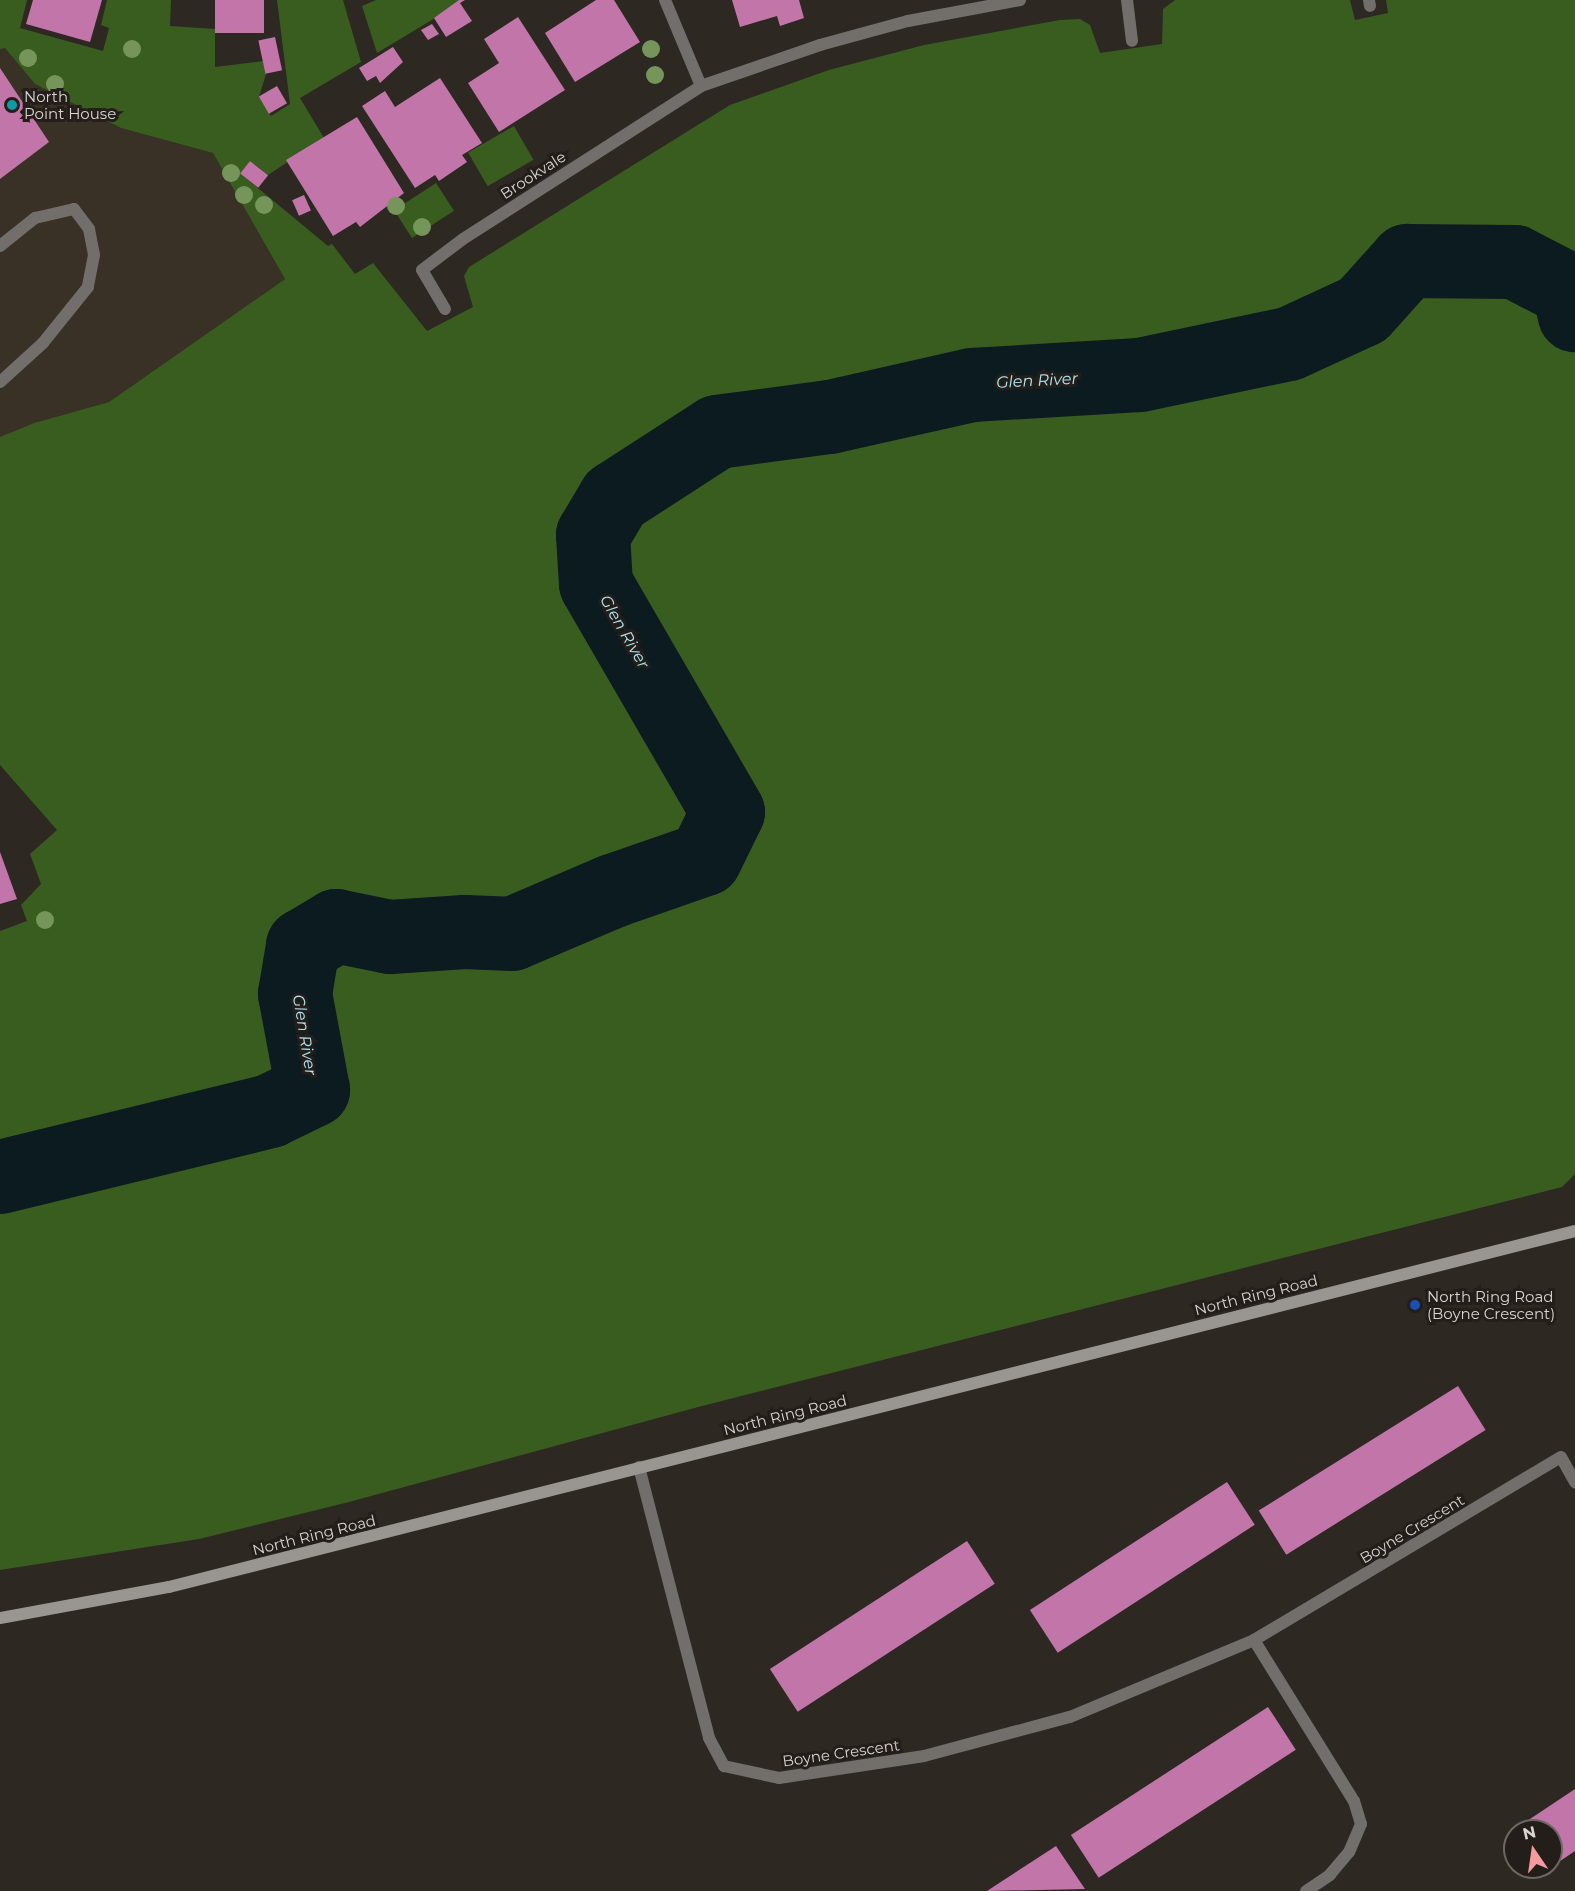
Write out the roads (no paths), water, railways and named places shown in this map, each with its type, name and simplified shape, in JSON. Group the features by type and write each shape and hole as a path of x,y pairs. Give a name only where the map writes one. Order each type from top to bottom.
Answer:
{"main road":[{"name":"North Ring Road","path":"0,1618 169,1587 1575,1230"}],"street":[{"path":"665,0 701,86"},
{"name":"Brookvale","path":"445,309 422,270 463,239 701,86 820,45 908,21 1020,0"},
{"path":"1127,0 1132,41"},
{"path":"0,246 35,218 74,209 89,229 94,255 88,287 43,343 0,382"},
{"name":"Boyne Crescent","path":"639,1467 709,1738 724,1766 779,1778 924,1755 1070,1717 1254,1640 1561,1457 1575,1482"},
{"path":"1254,1640 1354,1801 1361,1824 1349,1852 1330,1875 1306,1891"}],"waterway":[{"name":"Glen River","path":"0,1177 270,1111 313,1090 295,994 303,946 336,926 390,937 465,932 512,934 613,891 705,859 728,812 596,584 593,535 615,498 717,432 830,417 972,385 1140,375 1289,344 1363,310 1407,261 1515,262 1569,290 1575,315"}],"place":[{"name":"North Point House","path":"12,105"},
{"name":"North Ring Road (Boyne Crescent)","path":"1415,1305"}]}
